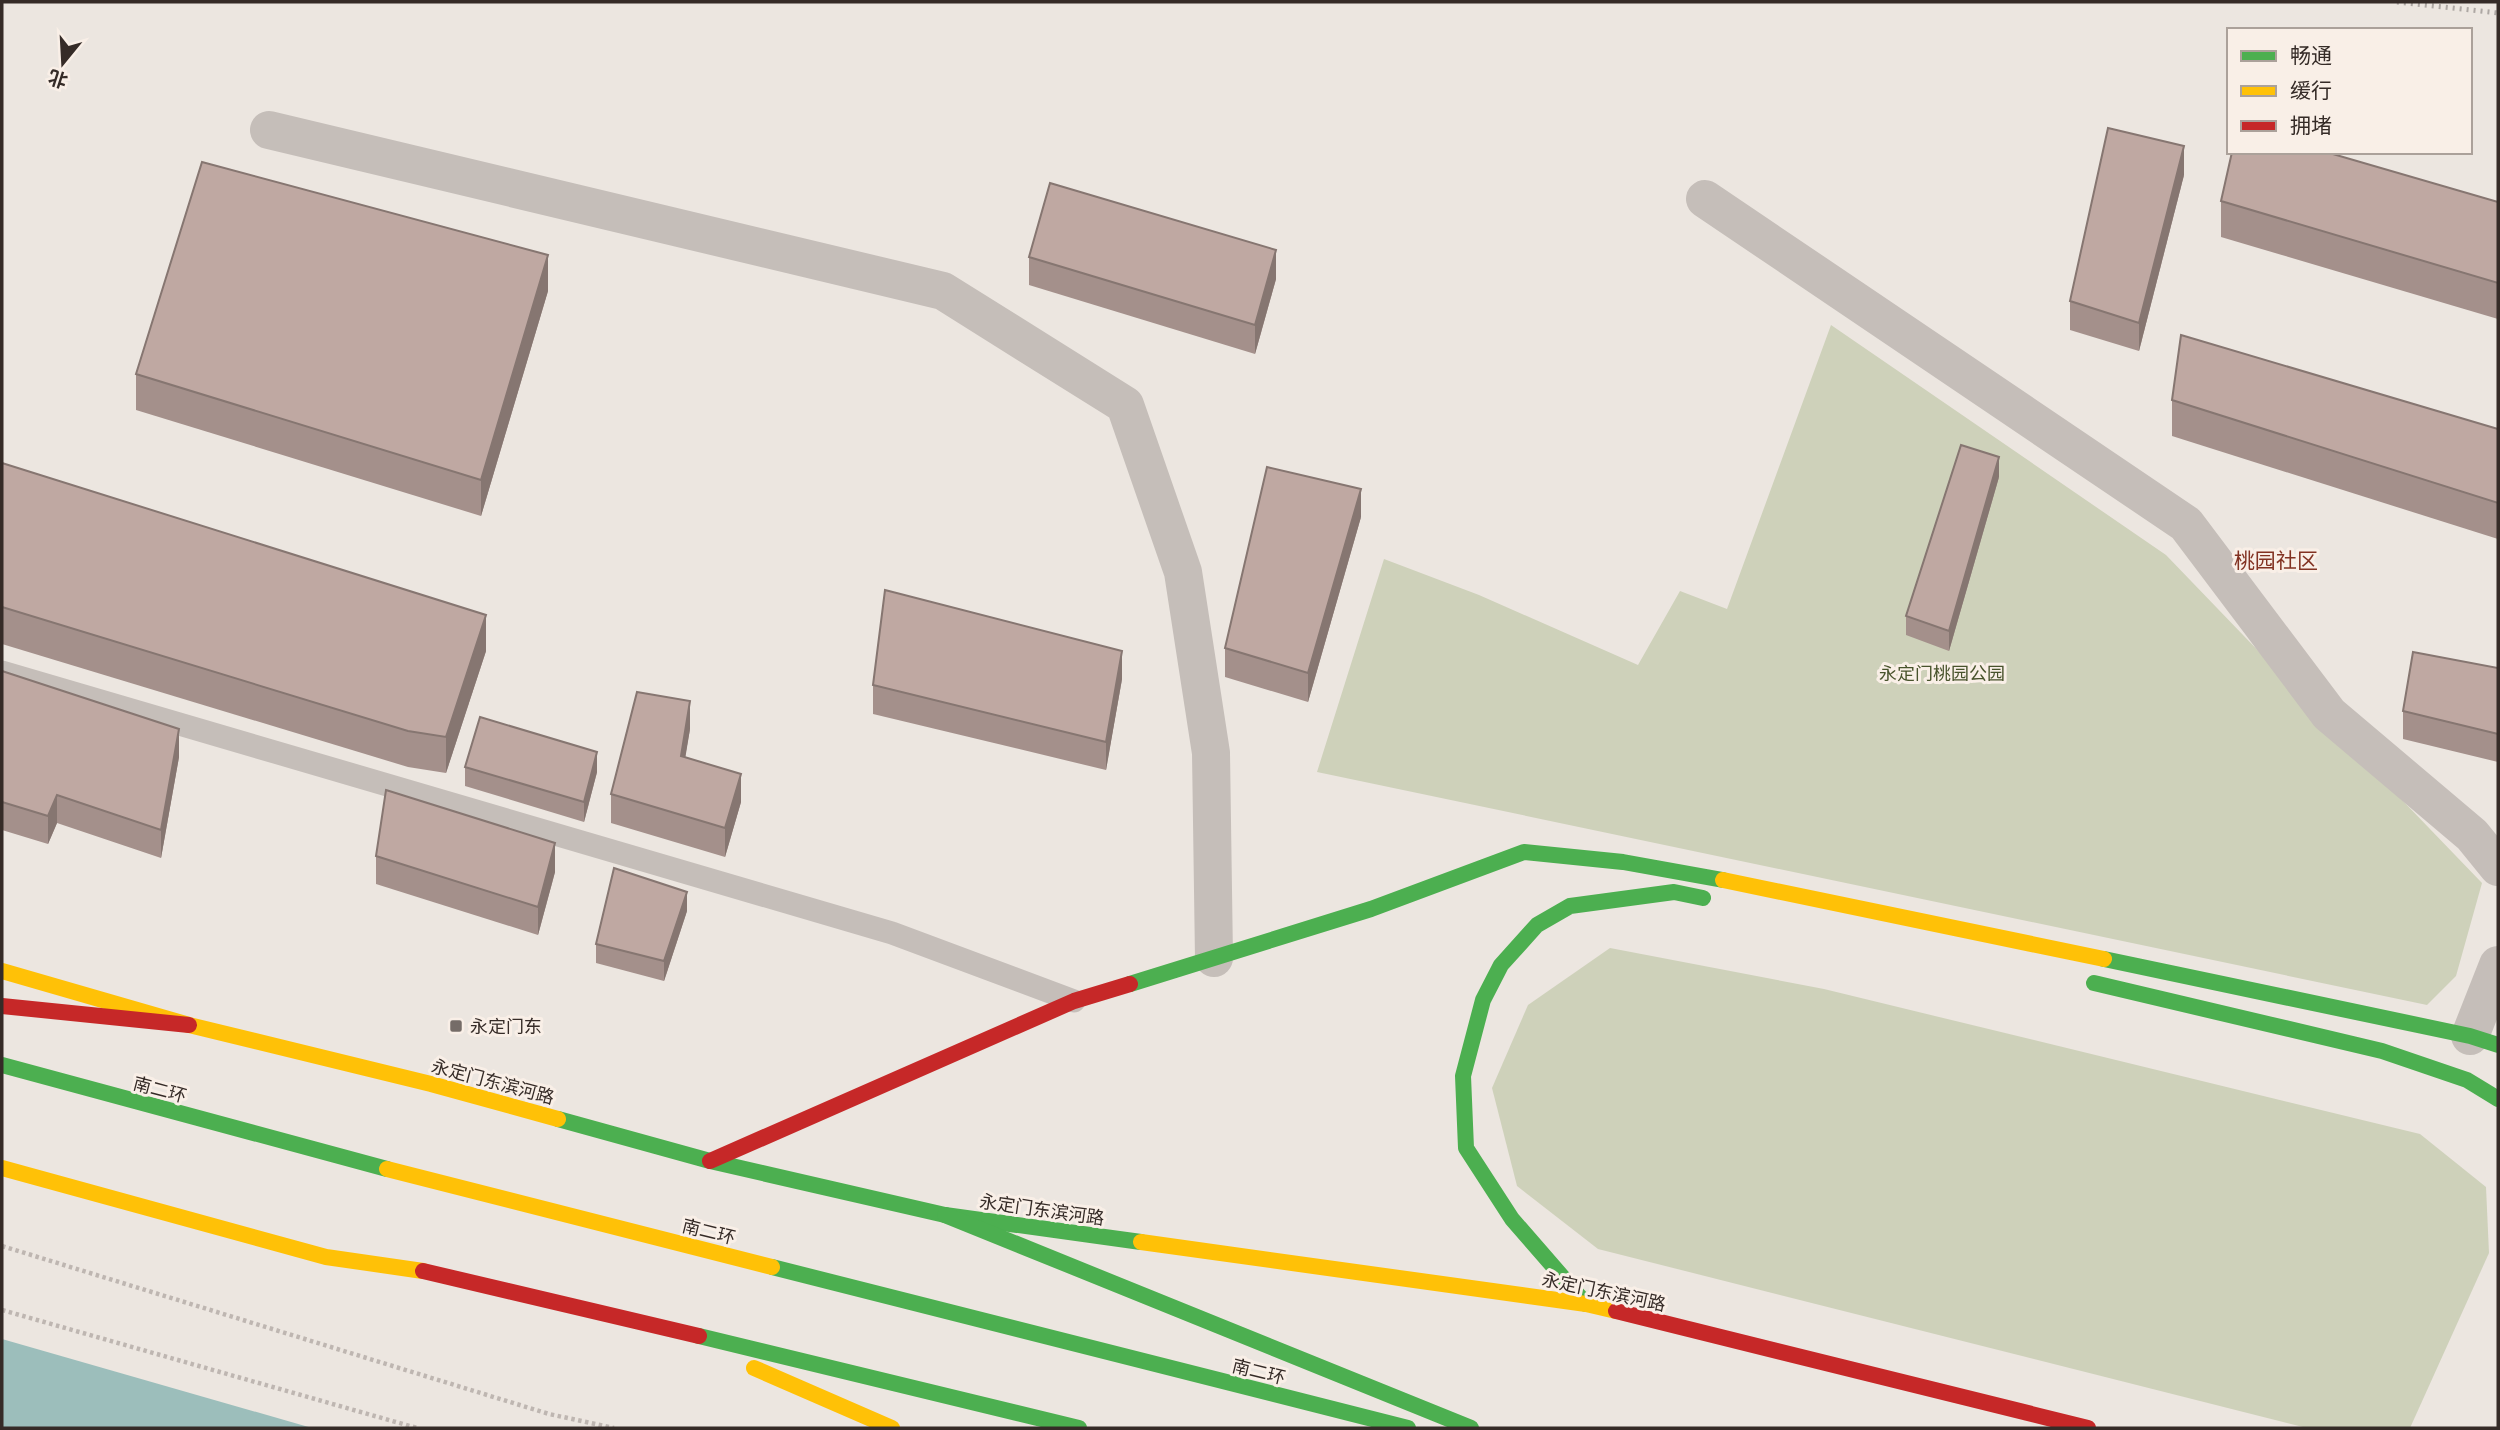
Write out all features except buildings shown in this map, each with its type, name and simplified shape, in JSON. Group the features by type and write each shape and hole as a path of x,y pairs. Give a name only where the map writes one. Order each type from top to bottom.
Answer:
{"main road":[{"path":"710,1161 1074,1001 1371,909 1524,852 1623,862 1780,890 2484,1041"},
{"path":"1586,1304 1512,1219 1466,1148 1463,1076 1483,1000 1501,965 1537,925 1570,906 1674,892 1714,900"},
{"name":"永定门东滨河路","path":"2,971 189,1026 430,1084 710,1161 945,1214 1586,1304 2088,1428"},
{"path":"2075,978 2382,1051 2467,1080 2498,1099"},
{"path":"2,1006 189,1026"},
{"name":"南二环","path":"2,1065 367,1165 1408,1428"},
{"path":"2,1168 326,1257 438,1273 1079,1428"},
{"path":"945,1214 1471,1428"},
{"path":"673,1331 892,1428"}],"street":[{"path":"269,130 943,291 1125,405 1183,572 1211,753 1214,958"},
{"path":"1705,199 2186,524 2329,715 2472,835 2498,867"},
{"path":"2484,1041 2498,965"}],"lane":[{"path":"2,672 892,933 1074,1001"}],"path":[{"path":"2,1246 549,1414 614,1428"},
{"path":"2,1310 417,1428"}],"green space":[{"name":"永定门桃园公园","path":"1831,325 2166,555 2482,883 2456,976 2427,1005 1317,772 1384,559 1479,595 1638,665 1680,591 1727,609"},
{"path":"1610,948 1824,989 2420,1134 2486,1187 2489,1253 2410,1428 2307,1428 1598,1249 1517,1186 1492,1088 1528,1005"}],"water":[{"path":"2,1339 312,1428 2,1428"}],"railway":[{"path":"2397,2 2498,13"}],"traffic: fast":[{"path":"1130,984 1371,909 1524,852 1623,862 1723,880"},
{"path":"1586,1304 1512,1219 1466,1148 1463,1076 1483,1000 1501,965 1537,925 1570,906 1674,892 1703,898"},
{"path":"2104,959 2470,1036 2498,1045"},
{"path":"2094,983 2382,1051 2467,1080 2498,1099"},
{"path":"2,1065 387,1169"},
{"path":"558,1119 710,1161 945,1215 1141,1242"},
{"path":"945,1215 1471,1428"},
{"path":"772,1267 1408,1428"},
{"path":"699,1336 1079,1428"}],"traffic: slow":[{"path":"1723,880 2104,959"},
{"path":"2,971 189,1025 431,1084 558,1119"},
{"path":"2,1168 326,1257 423,1271"},
{"path":"387,1169 772,1267"},
{"path":"1141,1242 1586,1304 1616,1311"},
{"path":"754,1368 892,1428"}],"traffic: jam":[{"path":"710,1161 1074,1001 1130,984"},
{"path":"2,1006 189,1025"},
{"path":"423,1271 699,1336"},
{"path":"1616,1311 2088,1428"}],"place":[{"name":"永定门东","path":"456,1026"}],"district":[{"name":"桃园社区","path":"2276,559"}]}
